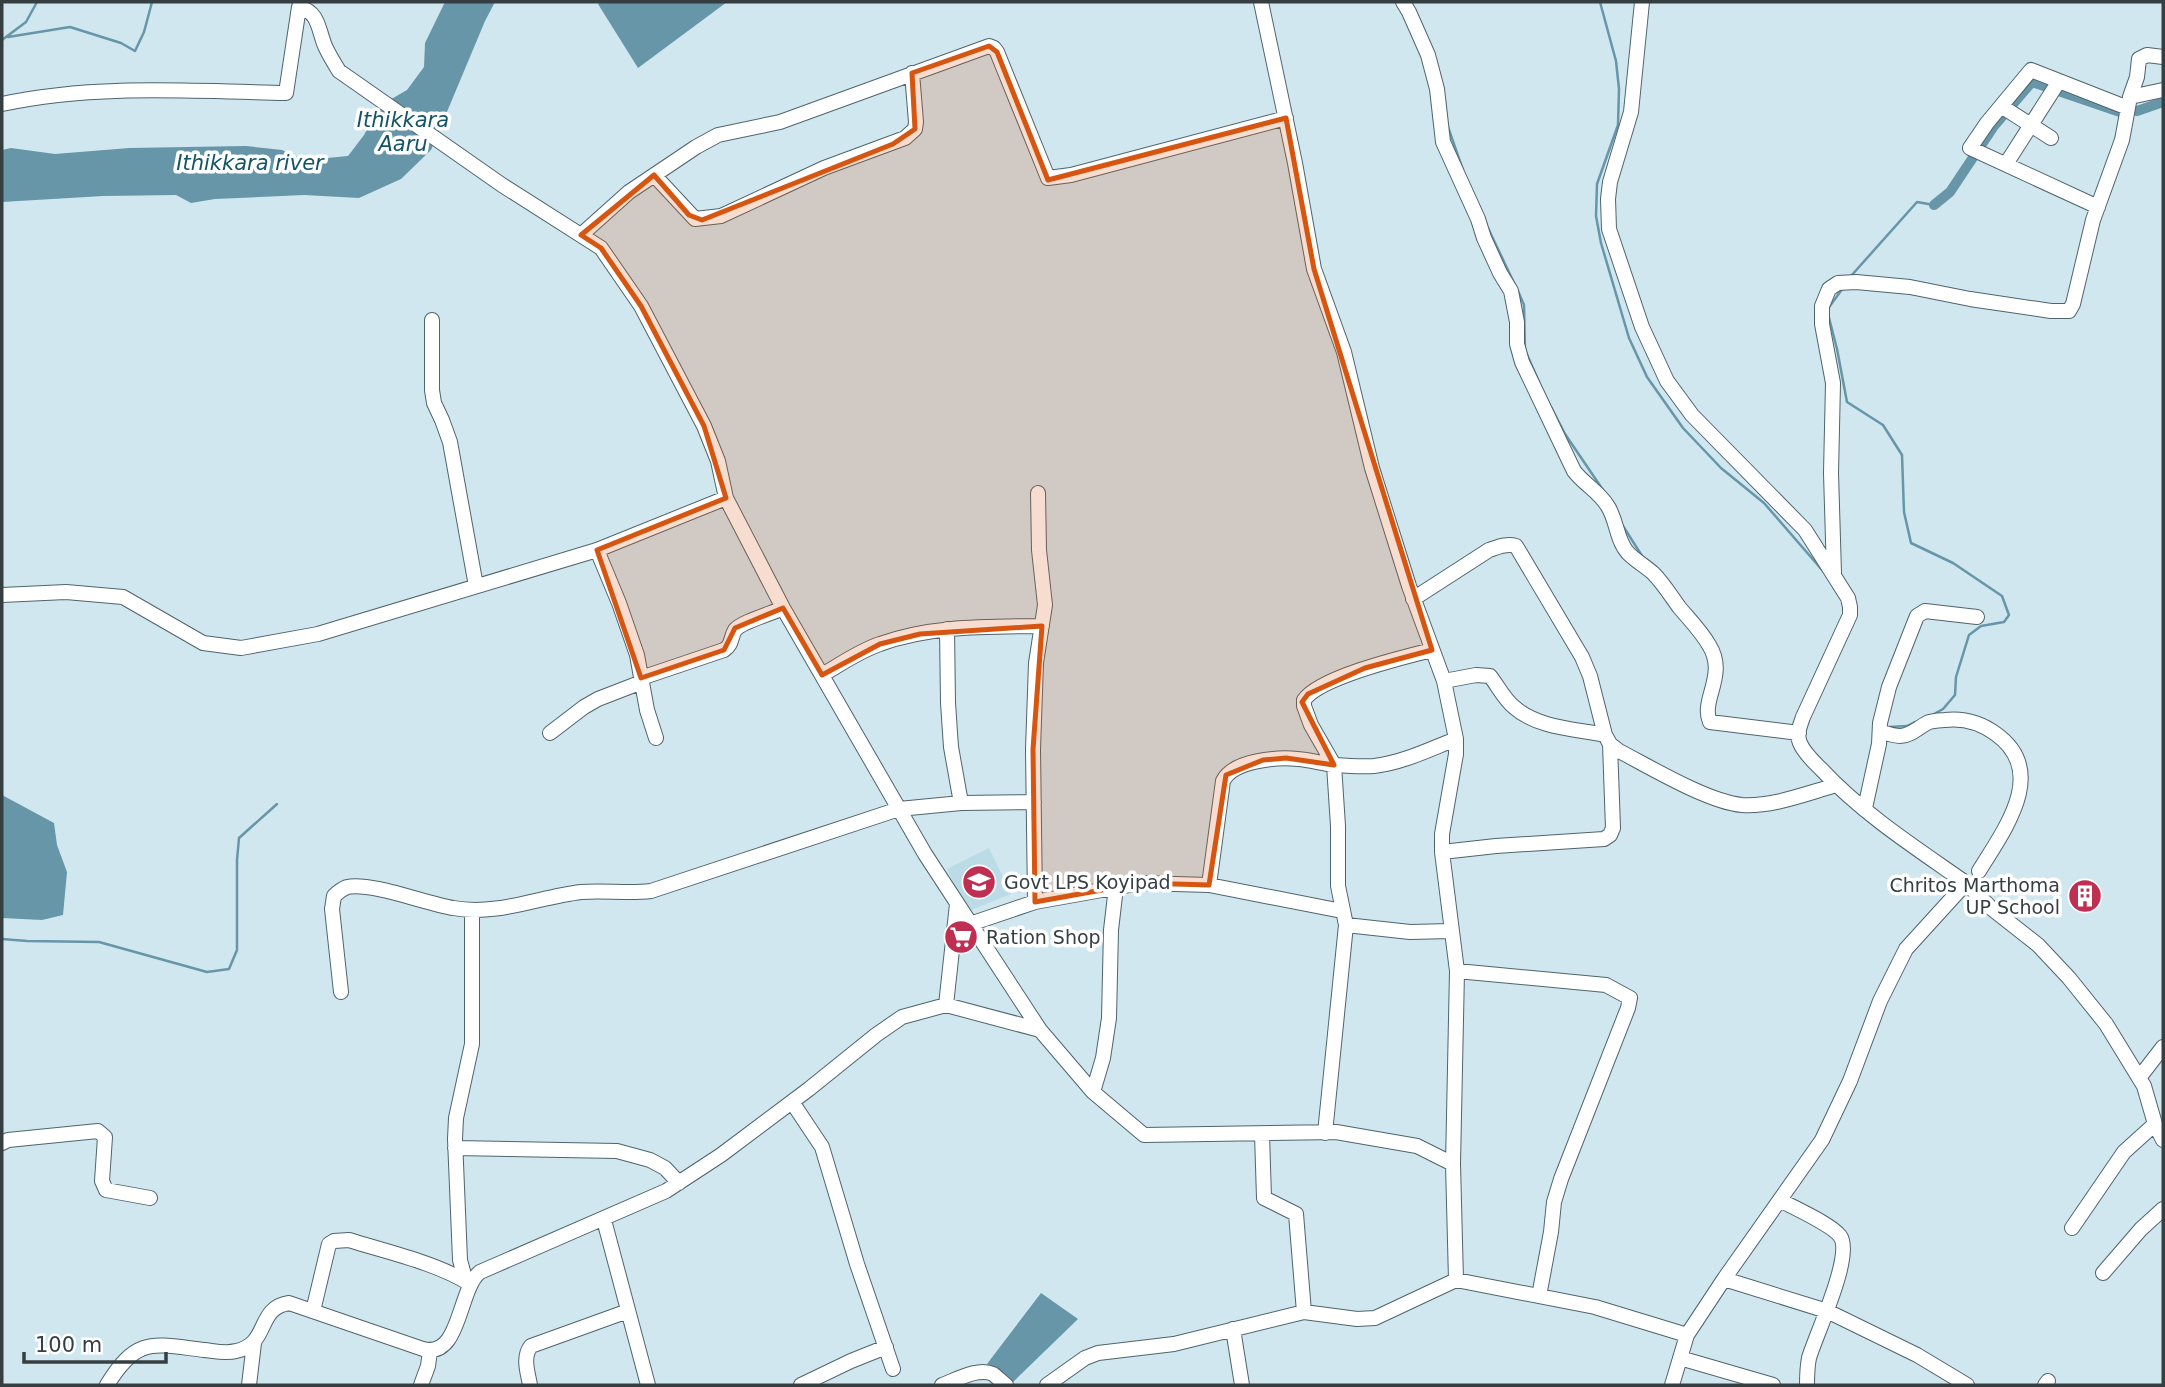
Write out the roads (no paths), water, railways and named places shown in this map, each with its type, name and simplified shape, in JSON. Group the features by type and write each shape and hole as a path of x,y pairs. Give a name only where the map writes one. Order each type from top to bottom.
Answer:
{"street":[{"path":"1261,2 1314,269 1343,352 1372,468 1413,600 1444,681 1456,739 1442,852 1457,971 1453,1164 1455,1279"},
{"path":"1403,2 1431,66 1437,89 1443,142 1484,238 1511,291 1517,321 1517,344 1522,362 1574,471 1581,481 1598,492 1606,504 1629,554 1654,574 1709,645 1717,673 1708,709 1710,722 1798,733"},
{"path":"1642,2 1631,112 1610,182 1609,229 1642,327 1667,381 1692,415 1804,530 1848,598 1850,615 1803,717 1798,733 1801,744 1836,785 1966,883 1991,908 2038,945 2069,978 2106,1024 2144,1086 2160,1129 2124,1152 2072,1228"},
{"path":"2,104 33,97 120,89 286,93 299,4 307,9 316,17 326,47 339,71 502,185 601,248 641,306 705,426 718,461 726,498 783,608 925,854 1040,1030 1093,1092 1144,1135 1335,1132 1417,1146 1453,1164"},
{"path":"581,235 629,192 718,135 780,122 989,46 994,48 1048,178 1286,118"},
{"path":"1834,574 1831,483 1833,383 1822,324 1822,306 1829,289 1838,283 1856,282 1910,287 2051,311 2069,311 2098,207 2122,140 2139,60 2147,55 2163,57"},
{"path":"2098,207 1970,148 2031,70 2129,102 2163,90"},
{"path":"654,175 695,219 721,216 824,169 905,138 915,129 916,122 912,73"},
{"path":"2006,164 2059,81"},
{"path":"2001,106 2051,138"},
{"path":"432,320 433,403 450,442 476,586"},
{"path":"1035,902 1036,663 1045,605 1039,550 1038,493"},
{"path":"2,595 66,592 123,597 202,643 241,648 318,634 597,550 726,498"},
{"path":"1413,600 1489,550 1511,544 1516,546 1583,657 1608,739 1613,828 1610,835 1604,839 1442,852"},
{"path":"597,550 619,603 636,655 647,710 656,738"},
{"path":"551,733 584,707 641,680 724,650 730,646 736,629 783,608"},
{"path":"1865,808 1889,687 1917,616 1925,611 1977,617"},
{"path":"822,675 880,643 947,629 1042,626"},
{"path":"947,629 950,736 961,803"},
{"path":"1325,1133 1344,918 1338,886 1334,765 1319,741 1304,700 1316,688 1365,668 1433,650"},
{"path":"1444,681 1476,675 1490,676 1509,703 1523,714 1542,722 1608,739 1619,751 1718,799 1741,805 1765,804 1836,785"},
{"path":"1880,731 1899,737 1929,722 1966,720 1988,728 2016,754 2020,768 2017,806 1979,871"},
{"path":"1209,885 1223,781 1226,775 1241,766 1262,760 1294,758 1334,765 1373,766 1396,762 1456,739"},
{"path":"341,992 332,909 334,896 344,888 364,888 399,894 452,908 472,910 504,908 579,892 638,893 899,809 961,803 1034,802"},
{"path":"970,924 1035,902 1141,883 1209,885 1410,932 1451,931"},
{"path":"1672,1385 1687,1335 1822,1140 1850,1081 1880,1001 1906,950 1966,883"},
{"path":"1093,1092 1103,1058 1109,1018 1111,930 1116,887"},
{"path":"946,1005 957,904"},
{"path":"470,1283 464,1275 460,1260 455,1148 456,1118 472,1044 472,910"},
{"path":"1457,971 1606,985 1630,998 1561,1179 1554,1202 1552,1232 1539,1296"},
{"path":"107,1385 128,1356 144,1347 162,1345 236,1352 254,1343 276,1306 289,1303 430,1351 442,1345 453,1333 470,1283 480,1272 666,1191 721,1155 902,1017 946,1005 1040,1030"},
{"path":"2139,1078 2163,1047"},
{"path":"792,1102 822,1147 893,1369"},
{"path":"2,1143 8,1140 98,1131 105,1137 102,1181 106,1190 150,1198"},
{"path":"1262,1135 1264,1198 1296,1214 1304,1312"},
{"path":"455,1148 617,1151 650,1160 665,1168 679,1183"},
{"path":"1780,1200 1831,1228 1842,1238 1844,1246 1828,1311 1810,1357 1807,1385"},
{"path":"2103,1273 2141,1229 2163,1209"},
{"path":"604,1220 648,1385"},
{"path":"313,1311 328,1244 334,1241 349,1240 470,1283"},
{"path":"1047,1385 1098,1353 1174,1344 1304,1312 1357,1320 1375,1318 1455,1279 1595,1307 1687,1335"},
{"path":"1724,1279 1828,1311 1917,1355 1968,1385"},
{"path":"530,1385 526,1356 530,1346 628,1311"},
{"path":"1233,1329 1242,1385"},
{"path":"249,1385 254,1343"},
{"path":"801,1385 886,1348"},
{"path":"421,1385 430,1351"},
{"path":"1681,1358 1773,1385"},
{"path":"942,1385 975,1373 986,1372 993,1374 1006,1385"}],"water":[{"name":"Ithikkara Aaru","path":"445,2 495,2 431,150 401,179 359,198 304,195 215,199 191,203 176,195 2,202 2,150 11,148 55,154 129,148 246,146 282,150 306,160 348,156 381,105 407,90 424,67 425,43"},
{"path":"727,2 638,68 598,4"},
{"path":"2,795 54,823 57,845 67,872 63,915 42,920 2,918"},
{"path":"1041,1293 1078,1319 1012,1383 987,1364"}],"waterway":[{"path":"2,40 26,22 37,2"},
{"path":"8,37 70,27 121,43 135,51 144,32 152,2"},
{"path":"1600,2 1616,61 1619,89 1618,125 1597,184 1596,216 1601,243 1629,338 1647,377 1683,428 1721,468 1764,503 1823,571"},
{"path":"1934,205 1950,192 1994,126 2032,82 2120,112"},
{"path":"2137,111 2163,102"},
{"path":"1448,127 1463,170"},
{"path":"1851,276 1917,202 1934,205"},
{"path":"1488,228 1515,285"},
{"path":"1843,288 1827,310 1847,402 1883,425 1902,455 1904,512 1911,543 1953,563 2002,596 2009,615 2004,622 1981,626 1969,635 1956,677 1955,695 1943,709 1934,714"},
{"path":"1518,291 1524,305 1525,350 1539,382"},
{"path":"1551,407 1565,434 1603,490"},
{"path":"1623,526 1644,559"},
{"path":"1890,727 1907,726 1915,722"},
{"path":"2,939 99,942 207,972 229,969 237,950 239,838 277,804"}],"place":[{"name":"Govt LPS Koyipad","path":"979,882"},
{"name":"Chritos Marthoma UP School","path":"2085,896"},
{"name":"Ration Shop","path":"961,937"}],"water label":[{"name":"Ithikkara river","path":"250,163"}]}
